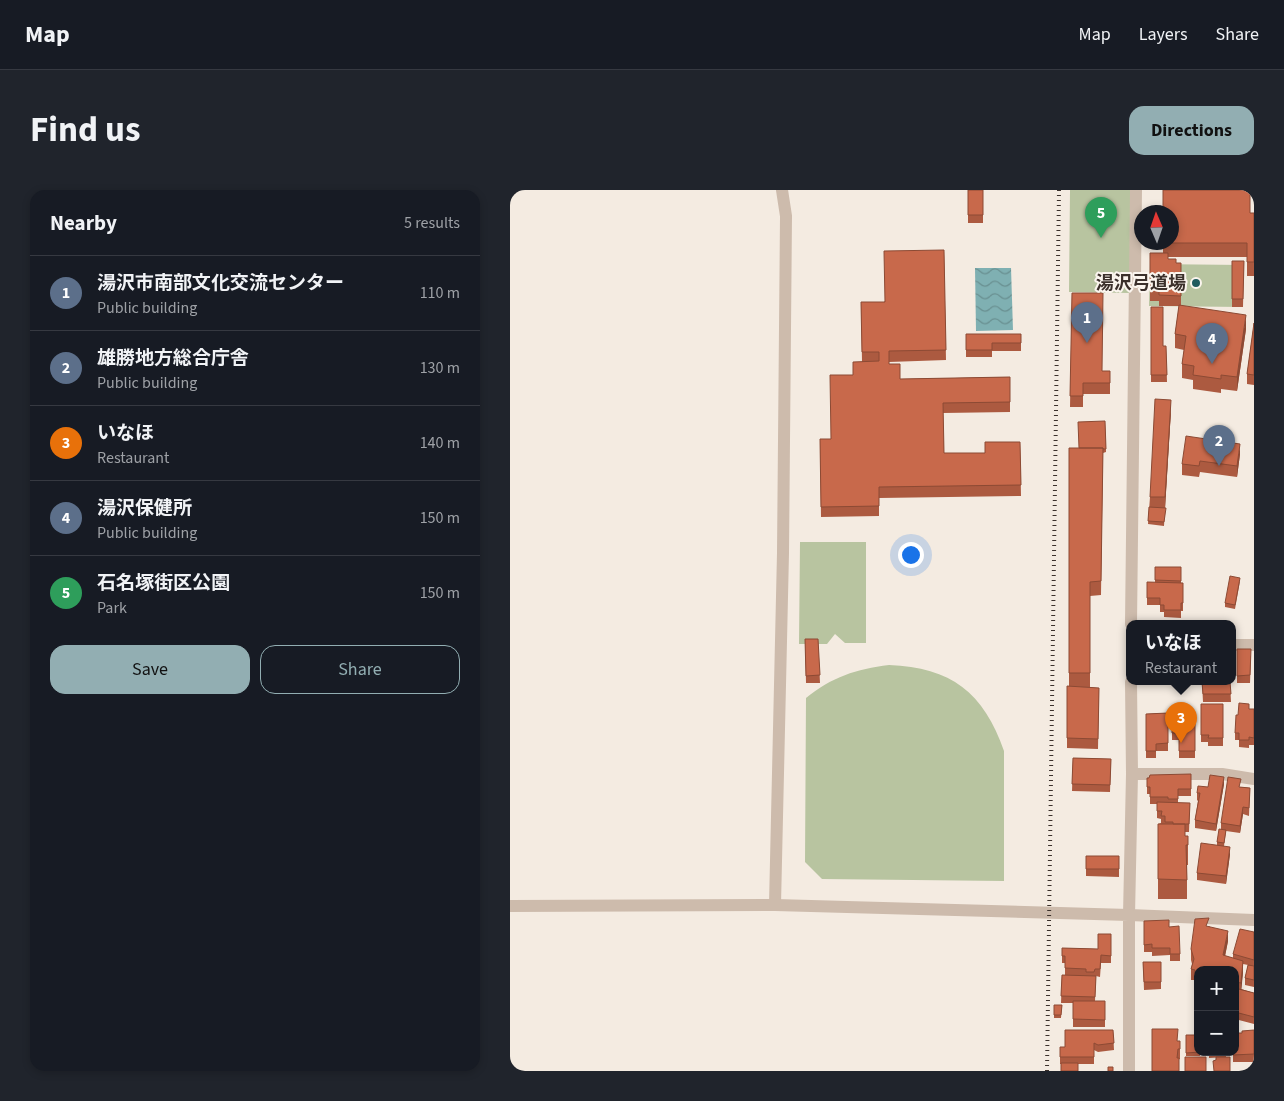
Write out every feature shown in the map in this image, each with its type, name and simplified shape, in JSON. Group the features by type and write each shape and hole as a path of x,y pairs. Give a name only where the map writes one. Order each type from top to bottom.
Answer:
{"street":[{"path":"775,904 783,543 786,216 782,190"},
{"path":"1131,620 1136,190"},
{"path":"1236,645 1254,645"},
{"path":"1129,1071 1131,685"},
{"path":"1132,774 1222,774 1254,779"},
{"path":"510,906 775,904 1254,920"}],"green space":[{"path":"1070,190 1132,190 1131,293 1069,292"},
{"name":"湯沢弓道場","path":"1150,264 1243,265 1243,307 1149,306"},
{"path":"800,542 866,542 866,643 845,643 835,634 827,644 799,644"},
{"path":"889,665 930,671 962,687 986,713 996,731 1004,751 1004,881 822,879 805,862 806,698 835,679 845,675"}],"water":[{"path":"975,268 1011,268 1013,330 976,331"}],"building":[{"path":"968,190 983,190 983,215 968,215"},
{"path":"1163,190 1250,190 1250,213 1254,213 1254,262 1247,262 1247,243 1179,243 1179,205 1163,205"},
{"path":"944,250 946,350 889,351 889,364 900,364 900,379 1010,377 1010,402 943,403 944,453 985,453 985,442 1020,442 1021,485 879,487 879,506 821,507 820,439 831,439 830,375 853,375 853,362 879,361 879,352 862,352 861,302 885,302 884,251"},
{"path":"1150,253 1168,253 1168,259 1176,259 1176,263 1181,263 1181,296 1159,295 1159,290 1150,290"},
{"path":"1232,261 1244,261 1243,299 1232,299"},
{"path":"1072,293 1103,293 1102,371 1110,371 1110,383 1083,383 1083,396 1070,396"},
{"path":"1179,305 1246,315 1237,377 1221,375 1221,379 1193,375 1194,366 1182,364 1186,336 1175,334"},
{"path":"1151,307 1163,307 1163,346 1166,346 1167,375 1151,375"},
{"path":"1254,323 1254,375 1247,374"},
{"path":"966,334 1021,334 1021,343 992,343 992,350 966,350"},
{"path":"1155,399 1171,400 1165,497 1150,497"},
{"path":"1105,421 1106,449 1079,448 1078,422"},
{"path":"1186,436 1240,444 1237,466 1200,461 1199,466 1182,464"},
{"path":"1069,448 1103,448 1101,581 1090,582 1090,673 1069,673"},
{"path":"1149,507 1166,508 1164,522 1148,521"},
{"path":"1155,567 1181,567 1181,581 1155,580"},
{"path":"1230,576 1240,578 1235,605 1225,603"},
{"path":"1147,582 1183,583 1181,610 1164,610 1164,605 1160,605 1160,598 1147,598"},
{"path":"805,639 818,639 820,675 806,676"},
{"path":"1237,649 1251,649 1250,675 1237,676"},
{"path":"1202,685 1230,685 1231,694 1203,694"},
{"path":"1067,686 1099,688 1098,739 1067,738"},
{"path":"1239,703 1249,704 1249,709 1254,709 1254,738 1249,737 1249,740 1239,740 1239,733 1235,733"},
{"path":"1201,704 1223,704 1223,738 1208,738 1209,735 1201,735"},
{"path":"1168,713 1168,743 1156,744 1156,751 1146,751 1146,714"},
{"path":"1172,714 1195,714 1195,751 1179,751 1179,733 1172,733"},
{"path":"1073,758 1111,759 1110,785 1072,784"},
{"path":"1191,774 1191,789 1178,789 1178,799 1150,797 1150,787 1147,787 1147,778 1150,775"},
{"path":"1210,775 1224,777 1216,824 1195,820 1200,793 1197,793 1198,786 1208,787"},
{"path":"1228,777 1241,779 1239,787 1250,788 1249,808 1243,807 1240,826 1221,823"},
{"path":"1157,802 1190,803 1189,824 1165,822 1165,816 1161,816 1162,811 1157,811"},
{"path":"1158,824 1185,824 1185,836 1188,836 1188,845 1186,845 1187,880 1158,879"},
{"path":"1219,829 1226,830 1224,843 1217,842"},
{"path":"1201,843 1230,847 1226,876 1197,873"},
{"path":"1086,856 1119,856 1119,869 1086,869"},
{"path":"1209,918 1206,926 1228,931 1223,955 1243,961 1241,983 1239,983 1239,966 1194,966 1194,970 1191,969 1194,959 1191,949 1195,919"},
{"path":"1169,920 1169,927 1179,926 1180,954 1170,954 1170,948 1152,948 1152,944 1144,945 1144,921"},
{"path":"1240,929 1254,932 1254,960 1233,954"},
{"path":"1098,934 1111,934 1111,956 1101,955 1100,969 1095,969 1094,972 1086,972 1086,969 1065,968 1065,956 1062,956 1062,948 1098,949"},
{"path":"1143,962 1161,962 1161,982 1144,982"},
{"path":"1248,965 1254,966 1254,980 1245,978"},
{"path":"1062,975 1096,976 1095,997 1061,996"},
{"path":"1239,989 1254,993 1254,1017 1239,1013"},
{"path":"1073,1001 1105,1001 1105,1020 1073,1019"},
{"path":"1054,1005 1062,1005 1061,1015 1054,1015"},
{"path":"1152,1029 1178,1029 1177,1041 1180,1041 1177,1058 1179,1058 1179,1071 1152,1071"},
{"path":"1065,1030 1113,1030 1114,1043 1098,1045 1094,1043 1094,1057 1060,1057 1060,1047 1065,1047"},
{"path":"1254,1030 1254,1054 1239,1055 1239,1033 1242,1033 1242,1031"},
{"path":"1186,1035 1194,1035 1194,1052 1186,1053"},
{"path":"1185,1057 1206,1057 1206,1071 1185,1071"},
{"path":"1216,1057 1230,1057 1230,1071 1214,1071 1213,1061 1216,1060"},
{"path":"1061,1063 1078,1063 1078,1071 1061,1071"},
{"path":"1108,1067 1113,1067 1113,1071 1108,1071"}],"railway":[{"path":"1047,1071 1059,190"}],"place":[{"name":"石名塚街区公園","path":"1101,238"},
{"name":"湯沢弓道場","path":"1196,283"},
{"name":"湯沢市南部文化交流センター","path":"1087,343"},
{"name":"湯沢保健所","path":"1212,364"},
{"name":"雄勝地方総合庁舎","path":"1219,466"},
{"name":"いなほ","path":"1181,743"}]}
